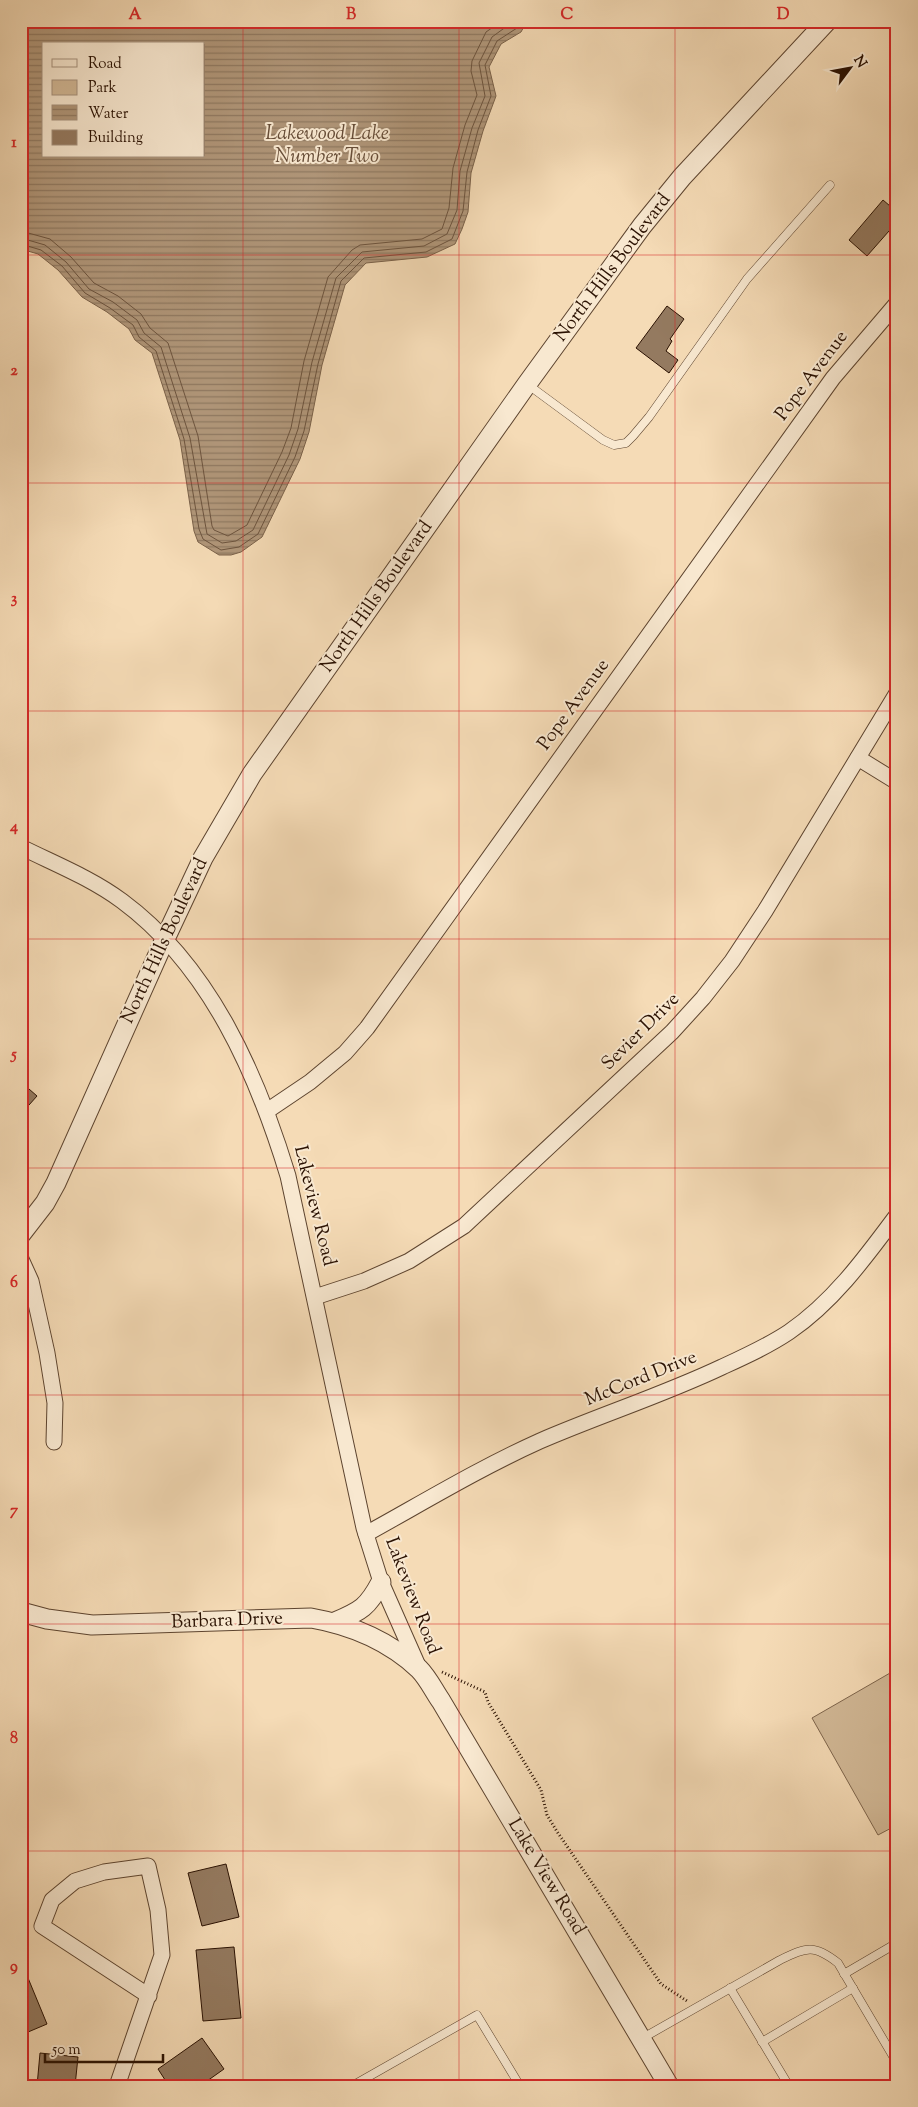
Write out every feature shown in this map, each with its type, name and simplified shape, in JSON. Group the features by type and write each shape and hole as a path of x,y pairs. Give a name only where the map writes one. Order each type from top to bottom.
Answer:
{"street":[{"name":"North Hills Boulevard","path":"21,1234 45,1203 56,1184 164,939 203,858 252,774 607,272 682,177 826,21"},
{"name":"Pope Avenue","path":"267,1111 310,1082 345,1053 368,1028 833,378 897,303"},
{"name":"Sevier Drive","path":"315,1297 364,1281 409,1261 464,1226 672,1032 732,962 897,693"},
{"path":"858,758 897,782"},
{"name":"Lakeview Road","path":"21,847 99,886 141,916 164,939 201,984 245,1060 267,1111 288,1176 366,1534 381,1582 420,1670"},
{"name":"McCord Drive","path":"366,1534 494,1463 533,1445 695,1380 764,1348 791,1331 818,1308 847,1279 897,1215"},
{"path":"21,1259 31,1281 47,1353 55,1403 54,1442"},
{"path":"335,1622 356,1613 371,1601 381,1582"},
{"name":"Barbara Drive","path":"21,1612 47,1619 92,1625 311,1618 335,1622 388,1645 420,1670"},
{"name":"Lake View Road","path":"420,1670 441,1701 669,2086"},
{"path":"117,2086 149,1996 162,1955 158,1910 148,1866 104,1872 75,1881 52,1900 42,1926 149,1996"}],"lane":[{"path":"527,384 602,440 614,445 626,443 649,417 746,280 830,186"},
{"path":"844,1974 897,1943"},
{"path":"642,2039 780,1960 800,1950 811,1948 824,1953 838,1963 897,2062"},
{"path":"730,1988 789,2086"},
{"path":"762,2042 853,1988"},
{"path":"352,2086 477,2015 520,2086"}],"path":[{"path":"420,1670 443,1672 485,1692 488,1702 540,1790 546,1815 558,1833 661,1984 697,2008"}],"green space":[{"path":"897,1669 897,1825 878,1835 812,1718"}],"water":[{"name":"Lakewood Lake Number Two","path":"21,21 527,21 521,32 501,44 489,67 496,96 483,131 471,173 468,212 455,244 427,257 366,263 345,285 322,365 309,432 300,459 262,537 241,552 231,555 219,555 198,542 194,531 180,440 152,353 135,340 129,329 107,312 82,297 58,270 38,254 21,249"}],"building":[{"path":"883,200 897,212 897,238 889,231 867,256 849,240"},
{"path":"667,306 684,319 670,339 672,341 666,351 678,360 669,373 636,348"},
{"path":"21,1082 37,1096 21,1114"},
{"path":"226,1864 239,1917 202,1926 188,1873"},
{"path":"234,1947 241,2018 203,2021 196,1950"},
{"path":"21,1961 47,2024 21,2035"},
{"path":"202,2038 224,2069 200,2086 169,2086 158,2069"},
{"path":"40,2053 78,2057 75,2086 37,2086"}]}
